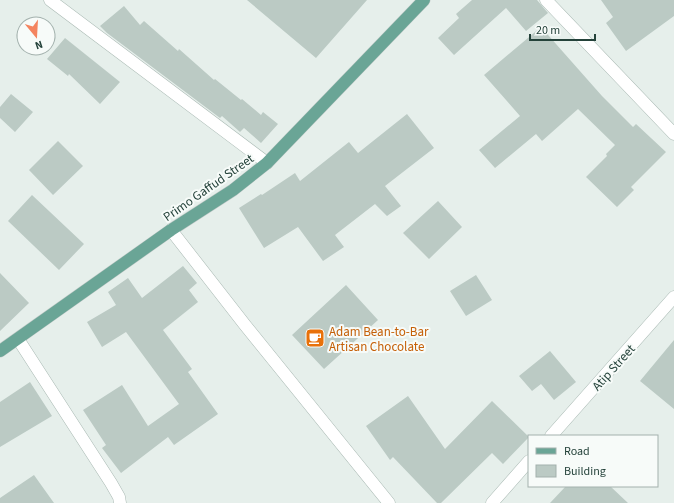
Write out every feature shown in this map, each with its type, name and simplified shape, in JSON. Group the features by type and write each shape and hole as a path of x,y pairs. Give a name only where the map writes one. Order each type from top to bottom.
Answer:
{"main road":[{"name":"Primo Gaffud Street","path":"0,351 171,230 233,190 267,163 424,0"}],"street":[{"path":"50,0 267,163"},
{"path":"546,0 674,134"},
{"path":"171,230 245,325 389,503"},
{"name":"Atip Street","path":"552,435 674,297"},
{"path":"18,339 111,482 119,497 120,503"},
{"path":"492,503 528,462"}],"building":[{"path":"247,0 367,0 316,58"},
{"path":"472,0 537,0 548,13 526,31 506,8 454,55 438,38 459,18 456,14"},
{"path":"601,0 674,0 674,16 626,51 606,23 613,17"},
{"path":"124,6 140,25 144,21 214,80 215,79 241,100 242,99 261,115 263,112 278,124 261,143 244,128 240,132 222,116 220,118 107,33 100,26"},
{"path":"541,27 602,96 633,127 636,124 666,152 631,187 634,190 617,207 586,177 607,156 606,154 615,145 578,109 542,141 536,134 495,168 479,150 520,116 484,75"},
{"path":"65,38 120,82 100,104 69,74 68,76 47,59 50,56 56,56 56,48"},
{"path":"11,94 33,112 15,132 0,118 0,107"},
{"path":"407,114 434,148 385,186 401,206 387,216 375,204 335,235 344,247 323,261 298,227 264,248 239,208 295,173 300,181 349,142 358,153"},
{"path":"58,141 83,166 53,195 29,170"},
{"path":"32,195 84,244 59,270 8,221"},
{"path":"438,201 462,227 429,259 403,233"},
{"path":"183,266 197,283 189,290 198,302 163,330 192,369 188,372 218,414 174,445 168,437 121,473 102,448 106,445 83,410 122,385 148,426 179,404 126,332 102,347 87,322 116,305 108,292 128,278 142,298"},
{"path":"0,273 29,303 0,331"},
{"path":"476,275 492,300 466,316 450,291"},
{"path":"346,285 378,320 324,369 292,335"},
{"path":"674,340 674,409 640,381"},
{"path":"550,351 576,382 554,400 541,384 532,391 519,376"},
{"path":"30,382 52,416 0,447 0,402"},
{"path":"408,396 445,449 492,401 528,436 528,438 503,464 492,453 441,503 437,503 393,457 390,460 366,426"},
{"path":"34,475 54,503 0,503 0,498"},
{"path":"565,487 611,487 628,503 550,503"}],"place":[{"name":"Adam Bean-to-Bar Artisan Chocolate","path":"315,338"}]}
